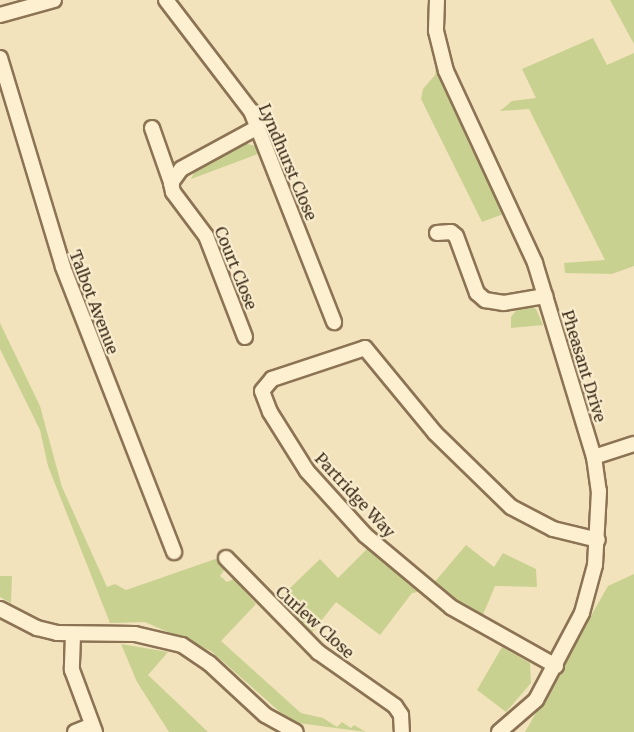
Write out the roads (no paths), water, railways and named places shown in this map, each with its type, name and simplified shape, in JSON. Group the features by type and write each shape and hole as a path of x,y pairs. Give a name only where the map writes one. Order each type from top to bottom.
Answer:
{"street":[{"path":"0,15 54,0"},
{"name":"Lyndhurst Close","path":"166,0 241,96 258,127 334,322"},
{"name":"Pheasant Drive","path":"437,0 436,31 449,81 515,214 545,296 594,457 599,491 598,540 588,595 556,666 536,700 499,732"},
{"name":"Talbot Avenue","path":"0,58 63,267 174,552"},
{"path":"172,185 181,169 258,127"},
{"name":"Court Close","path":"152,129 172,185 203,229 245,337"},
{"path":"437,233 451,232 456,236 477,293 485,300 504,303 545,296"},
{"path":"225,325 238,320"},
{"name":"Partridge Way","path":"556,666 452,607 365,535 307,471 270,412 262,391 272,380 364,348 458,458 511,507 553,529 598,540"},
{"path":"594,457 634,444"},
{"name":"Curlew Close","path":"229,568 318,652 395,706 401,715 402,732"},
{"path":"0,609 37,628 73,634 135,634 182,645 209,663 265,715 296,732"},
{"path":"73,634 72,670 93,728 75,732"}]}
